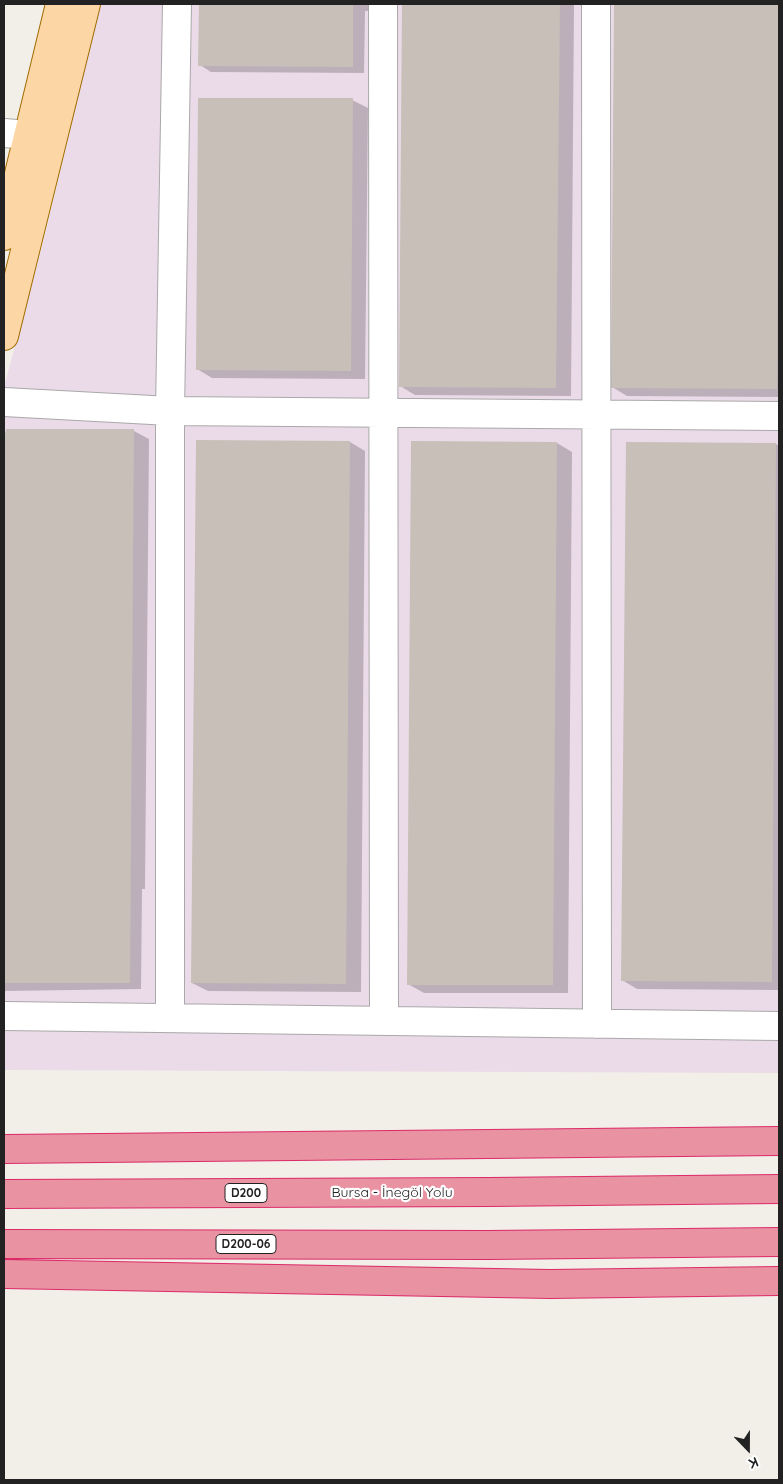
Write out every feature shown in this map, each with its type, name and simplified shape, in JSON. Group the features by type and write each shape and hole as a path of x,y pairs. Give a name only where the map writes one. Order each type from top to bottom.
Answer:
{"highway":[{"path":"4,1149 779,1141"},
{"name":"Bursa - İnegöl Yolu","path":"4,1194 779,1189"},
{"name":"D200-06","path":"4,1244 488,1245 779,1242"},
{"path":"4,1274 550,1284 779,1281"}],"main road":[{"path":"4,236 16,134 60,4"},
{"path":"4,336 86,4"}],"street":[{"path":"170,1018 170,411 177,4"},
{"path":"383,4 384,1021"},
{"path":"596,4 596,1024"},
{"path":"4,402 170,411 779,416"},
{"path":"4,1016 779,1026"}],"shaded area":[{"path":"52,4 779,4 779,1073 4,1070 4,387 42,247 69,135"}],"building":[{"path":"199,4 353,4 353,67 198,66"},
{"path":"402,4 560,4 556,388 399,387"},
{"path":"614,4 779,4 777,389 611,388"},
{"path":"198,98 353,98 351,371 196,370"},
{"path":"6,429 134,429 130,983 4,983 4,440"},
{"path":"196,440 350,441 346,984 191,983"},
{"path":"411,441 557,442 553,985 407,985"},
{"path":"626,442 776,443 772,982 621,981"}]}
